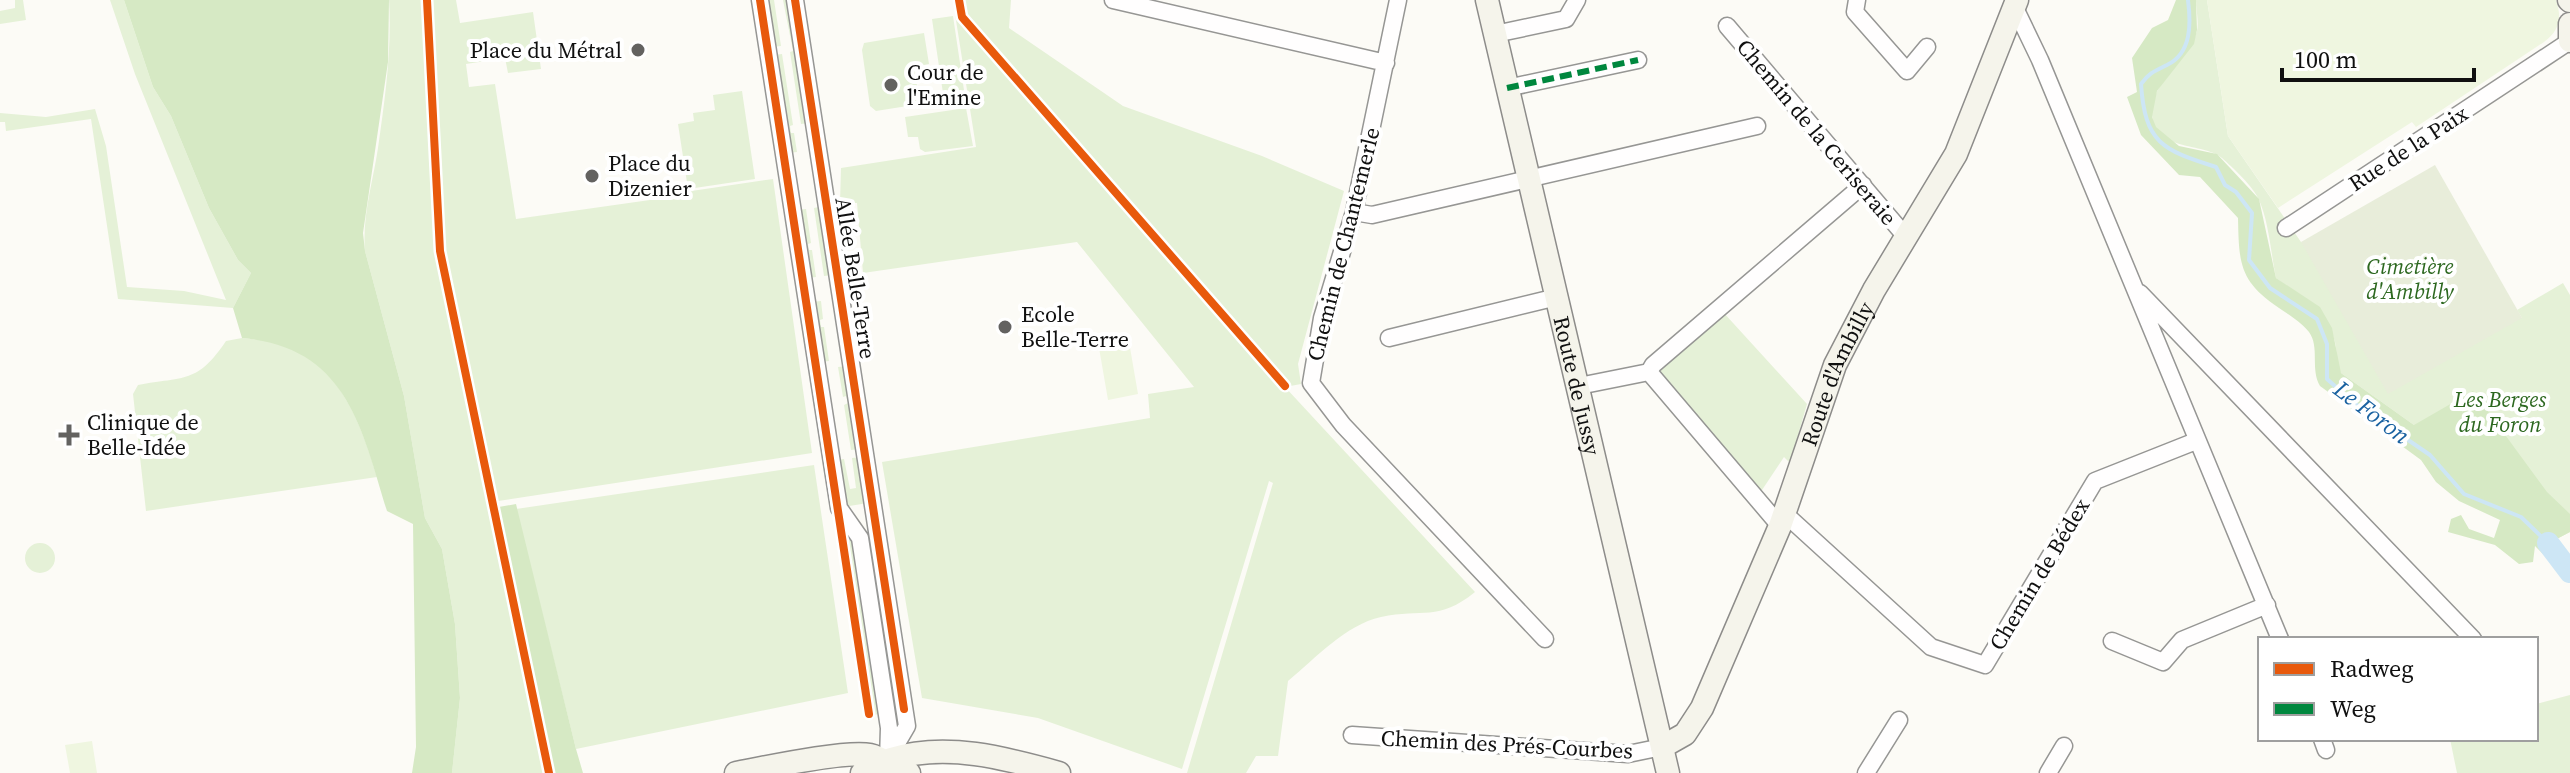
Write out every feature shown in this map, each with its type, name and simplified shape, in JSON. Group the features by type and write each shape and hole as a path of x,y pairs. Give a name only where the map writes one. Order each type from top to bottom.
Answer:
{"street":[{"path":"760,0 839,508 860,538 887,717 888,760"},
{"name":"Allée Belle-Terre","path":"795,0 907,726 888,760"},
{"path":"1113,0 1386,63"},
{"name":"Chemin de Chantemerle","path":"1398,0 1354,212 1322,318 1311,383 1343,425 1545,639"},
{"name":"Route de Jussy","path":"1487,0 1668,773"},
{"path":"1495,34 1566,19 1577,0"},
{"path":"1857,0 1855,12 1907,71 1927,47"},
{"path":"2016,4 2279,637"},
{"name":"Route d'Ambilly","path":"1662,747 1685,734 1702,708 1783,520 1835,365 1874,290 1970,125 2016,4"},
{"path":"2570,24 2567,34 2570,41"},
{"name":"Chemin de la Ceriseraie","path":"1727,26 1907,238"},
{"name":"Rue de la Paix","path":"2286,228 2570,41"},
{"path":"1507,88 1638,60"},
{"path":"1354,212 1367,216 1757,126"},
{"path":"1579,386 1649,372 1759,272 1863,185"},
{"path":"2133,286 2471,637"},
{"path":"1389,338 1557,297"},
{"path":"1649,372 1726,467 1783,520"},
{"name":"Chemin de Bédex","path":"1783,520 1931,647 1985,665 2095,481 2196,441"},
{"path":"2112,641 2163,662 2182,640 2267,605"},
{"path":"1866,773 1899,720"},
{"name":"Chemin des Prés-Courbes","path":"1352,735 1628,754 1662,747"},
{"path":"2048,773 2064,746"},
{"path":"862,773 888,760 943,751 991,756 1059,773"},
{"path":"736,773 866,754 888,760 909,773"}],"green space":[{"path":"15,0 23,0 26,20 0,24 0,11 15,8"},
{"path":"110,0 124,0 153,87 171,116 209,208 238,260 251,273 233,308 118,299 91,119 6,131 5,122 0,122 0,113 46,117 95,109 106,146 127,287 184,291 226,300 135,74"},
{"path":"124,0 389,0 388,62 363,233 365,251 404,396 425,518 442,549 455,624 460,698 452,773 412,773 416,747 413,524 387,511 357,421 344,396 327,374 305,357 277,345 242,338 233,308 251,273 238,260 209,208 171,116 153,87"},
{"path":"389,0 456,0 460,23 533,12 541,69 508,73 505,58 466,64 469,87 495,84 516,219 773,179 812,453 498,501 462,363 549,773 452,773 460,698 455,624 442,549 425,518 404,396 365,251 366,212 387,74"},
{"path":"765,0 774,0 781,46 772,47"},
{"path":"783,0 791,0 809,123 801,124 790,52 793,51"},
{"path":"952,0 1011,0 1009,28 1123,106 1262,156 1344,191 1298,364 1301,384 1285,387 1475,592 1440,611 1368,621 1332,643 1288,681 1278,756 1256,756 1246,773 1187,773 1273,483 1269,481 1182,769 1038,718 922,698 882,462 1150,418 1148,394 1194,387 1077,242 863,273 857,203 840,203 841,168 976,147 955,14 962,15 959,1"},
{"path":"2176,0 2196,0 2197,30 2194,44 2157,91 2152,117 2156,127 2179,146 2217,154 2259,199 2276,278 2320,307 2332,328 2341,373 2414,425 2473,391 2547,492 2570,514 2570,532 2551,542 2543,554 2535,546 2533,562 2519,564 2495,545 2448,532 2451,519 2461,515 2469,529 2494,538 2500,520 2459,501 2436,482 2421,460 2320,386 2314,344 2309,332 2256,289 2244,270 2238,218 2200,177 2179,175 2141,135 2127,97 2137,92 2132,58 2152,28 2168,20"},
{"name":"Les Berges du Foron","path":"2196,0 2207,0 2228,136 2301,242 2522,318 2517,310 2563,283 2570,295 2570,532 2551,542 2414,425 2341,373 2335,342 2326,319 2313,304 2276,278 2265,218 2252,189 2222,158 2171,141 2155,127 2152,104 2156,94 2186,53 2197,31"},
{"path":"2207,0 2556,0 2559,18 2553,33 2544,42 2416,127 2412,122 2278,208 2228,136"},
{"path":"953,16 965,97 944,100 932,19"},
{"path":"924,33 929,64 914,67 920,104 876,111 870,106 862,50 864,43"},
{"path":"782,54 793,125 790,126 791,133 794,133 797,152 788,153 773,55"},
{"path":"742,91 755,179 688,189 678,124 694,121 693,113 715,110 713,95"},
{"path":"966,108 973,146 925,152 920,149 918,137 908,137 905,117"},
{"name":"Cimetière d'Ambilly","path":"2435,165 2522,318 2388,394 2301,242"},
{"path":"823,206 833,275 824,276 814,208"},
{"path":"806,209 811,243 808,244 809,250 812,250 816,277 808,278 797,210"},
{"path":"821,301 823,319 820,320 821,327 824,327 829,361 820,362 811,302"},
{"path":"1723,312 1807,404 1790,463 1784,457 1760,493 1654,373"},
{"path":"1128,336 1138,394 1108,400 1098,342"},
{"path":"242,338 285,345 320,366 346,399 356,418 377,477 146,511 133,394 138,385 189,376 207,365 226,341"},
{"path":"847,366 860,449 851,450 844,405 848,403 846,396 843,397 838,367"},
{"path":"861,457 868,503 843,507 836,460 844,459 850,489 856,488 852,458"},
{"path":"814,465 848,693 576,749 516,509"},
{"path":"516,504 583,773 549,773 493,508"},
{"path":"873,536 899,711 893,712 867,537"},
{"path":"847,540 853,540 879,714 873,715"},
{"path":"40,543 51,547 55,558 51,569 40,573 29,569 25,558 29,547"},
{"path":"2570,695 2570,773 2457,773 2450,741 2538,741 2538,703"},
{"path":"92,741 97,773 70,773 65,745"}],"waterway":[{"name":"Le Foron","path":"2188,0 2188,37 2181,53 2141,84 2143,104 2152,132 2170,149 2216,167 2225,185 2236,192 2252,213 2249,260 2270,288 2317,319 2327,344 2327,379 2354,403 2430,455 2464,494 2521,517 2548,543"},
{"name":"Le Foron","path":"2548,543 2570,572"}],"marked path":[{"path":"1507,88 1638,60"}],"cycle path":[{"path":"427,0 440,251 549,773"},
{"path":"760,0 869,714"},
{"path":"795,0 904,709"},
{"path":"959,0 962,17 1285,386"}],"place":[{"name":"Place du Métral","path":"638,50"},
{"name":"Cour de l'Emine","path":"891,85"},
{"name":"Place du Dizenier","path":"592,176"},
{"name":"Ecole Belle-Terre","path":"1005,327"},
{"name":"Clinique de Belle-Idée","path":"69,435"}]}
